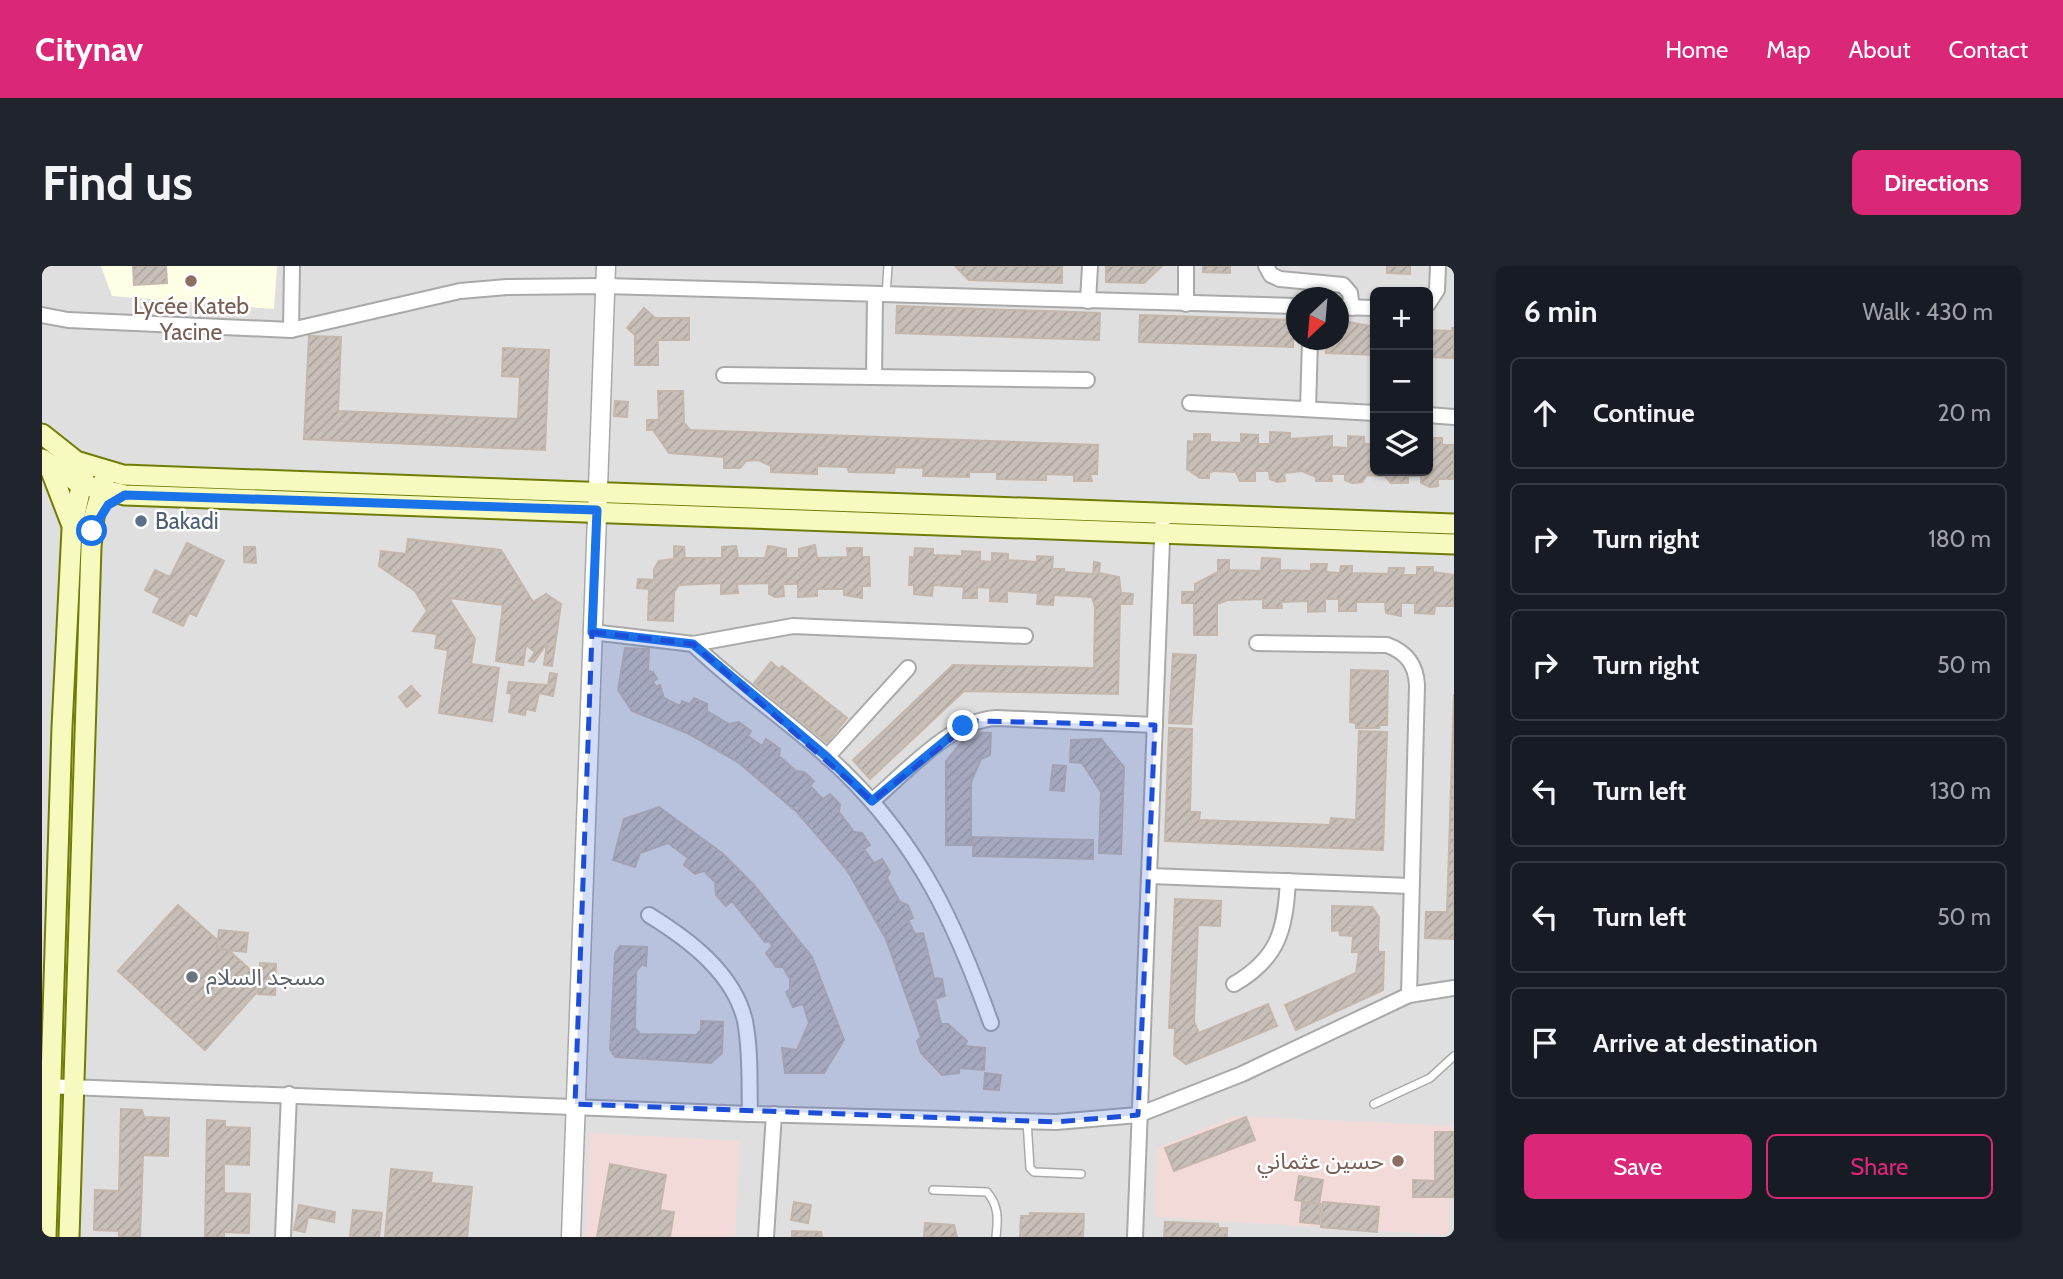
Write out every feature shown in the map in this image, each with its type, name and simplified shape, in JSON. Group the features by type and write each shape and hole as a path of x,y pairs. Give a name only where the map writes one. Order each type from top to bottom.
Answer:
{"main road":[{"path":"42,433 83,475 75,1087 69,1237"},
{"path":"45,462 104,482 125,495"},
{"path":"45,462 82,530"},
{"path":"104,482 597,500 1162,533 1454,544"},
{"path":"46,1237 47,1086 62,727 82,530 104,482"},
{"path":"82,530 108,505 125,495 597,500 1163,513 1454,523"}],"street":[{"path":"291,330 292,266"},
{"path":"570,1237 606,266"},
{"path":"1088,301 1090,266"},
{"path":"1186,266 1186,304"},
{"path":"1266,266 1271,275 1280,279 1345,287"},
{"path":"1433,296 1437,290 1438,266"},
{"path":"42,315 68,320 291,330 460,291 605,286 881,297 1286,306"},
{"path":"874,377 881,297"},
{"path":"1349,307 1370,308"},
{"path":"1308,409 1310,350"},
{"path":"724,374 1087,380"},
{"path":"1190,403 1370,412"},
{"path":"1433,415 1454,416"},
{"path":"1135,1237 1163,513"},
{"path":"592,632 693,644 793,626 1025,636"},
{"path":"1257,643 1387,645 1410,659 1417,685 1409,995"},
{"path":"693,644 827,757 872,801 910,850 950,915 991,1023"},
{"path":"827,757 908,668"},
{"path":"872,801 954,732 974,721 996,718 1155,725"},
{"path":"1150,876 1410,886"},
{"path":"1234,984 1264,962 1275,947 1283,930 1288,881"},
{"path":"649,915 695,947 713,965 730,989 744,1018 749,1045 750,1114"},
{"path":"47,1086 575,1104 750,1114 1027,1121 1138,1115 1242,1074 1409,995 1454,988"},
{"path":"283,1237 289,1094"},
{"path":"766,1237 774,1114"}],"lane":[{"path":"881,297 888,266"},
{"path":"1374,1104 1430,1078 1454,1056"},
{"path":"1027,1121 1030,1168 1034,1172 1081,1174"},
{"path":"933,1190 987,1192 994,1200 998,1213 996,1237"}],"highlighted area":[{"path":"592,632 693,644 872,801 974,721 1155,725 1138,1115 1056,1122 575,1104"}],"shaded area":[{"path":"42,266 1454,266 1454,1237 42,1237"},
{"name":"Lycée Kateb Yacine","path":"101,266 277,266 274,309 112,296"},
{"path":"1235,1116 1453,1126 1448,1235 1155,1217 1157,1148"},
{"path":"590,1133 740,1141 735,1237 585,1237"}],"building":[{"path":"133,266 166,266 167,283 134,285"},
{"path":"955,266 1062,266 1062,283 969,280"},
{"path":"1106,266 1162,266 1144,283 1106,282"},
{"path":"1203,266 1230,266 1230,273 1203,272"},
{"path":"1387,266 1410,266 1410,274 1387,273"},
{"path":"897,306 1100,313 1099,340 896,333"},
{"path":"644,308 655,318 689,318 689,340 658,340 658,365 635,365 635,335 627,328"},
{"path":"1140,315 1286,320 1286,347 1139,342"},
{"path":"1349,322 1370,326 1370,355 1326,353 1326,350 1349,350"},
{"path":"1454,328 1454,358 1433,357 1433,330 1453,331"},
{"path":"309,336 341,337 338,411 518,419 520,377 502,376 503,348 549,350 545,450 304,439"},
{"path":"658,391 683,391 684,423 690,430 1098,445 1097,474 1090,474 1092,481 1074,481 1074,475 1046,474 1046,480 997,479 997,472 969,472 969,477 923,476 924,468 895,467 894,473 849,472 847,467 817,466 817,474 771,472 771,466 758,460 746,461 740,468 724,468 724,457 669,453 653,430 647,430 647,420 659,420"},
{"path":"615,401 628,402 627,417 614,416"},
{"path":"1270,432 1290,433 1290,439 1332,436 1332,447 1348,448 1348,436 1364,437 1364,444 1370,444 1370,475 1362,482 1352,483 1345,480 1345,474 1331,474 1332,481 1316,481 1316,477 1302,471 1284,473 1285,481 1277,482 1270,479 1269,471 1255,471 1255,481 1240,481 1236,472 1213,471 1209,473 1209,478 1200,478 1187,469 1188,441 1194,442 1194,434 1210,434 1210,442 1241,443 1241,434 1258,435 1258,444 1270,444"},
{"path":"1433,438 1442,438 1442,445 1454,445 1454,479 1438,479 1438,486 1430,487 1421,483 1421,476 1433,476"},
{"path":"1385,476 1408,476 1408,483 1391,483"},
{"path":"408,539 501,550 533,602 546,594 561,604 552,666 544,665 547,643 534,662 529,661 535,652 526,645 523,665 496,661 503,605 449,598 475,639 471,664 499,668 492,721 439,713 448,650 435,648 437,634 413,631 427,611 415,591 379,566 381,551 406,554"},
{"path":"187,543 224,561 196,616 189,613 183,626 153,612 160,598 145,590 155,570 170,577"},
{"path":"815,545 817,558 848,557 847,548 862,548 862,557 869,557 870,586 862,586 862,598 844,595 844,589 817,589 817,596 798,597 798,584 783,584 784,596 775,597 769,594 769,583 737,584 738,593 721,594 721,583 679,585 674,592 673,621 648,620 649,589 637,588 638,579 654,580 654,569 659,561 674,559 674,546 684,547 685,558 722,558 722,547 736,546 738,558 765,558 768,546 786,549 786,558 799,558 799,549"},
{"path":"244,547 255,547 256,563 244,562"},
{"path":"915,548 933,549 933,555 962,556 962,551 980,552 980,561 992,562 992,553 1008,554 1008,560 1037,562 1037,556 1053,557 1052,569 1064,569 1064,572 1093,574 1094,562 1100,563 1099,573 1119,577 1121,593 1133,594 1132,604 1120,604 1118,694 964,691 870,779 853,760 953,665 1094,668 1095,607 1092,597 1054,595 1053,605 1037,604 1038,593 1007,591 1007,602 990,601 990,588 977,587 977,598 963,598 964,587 933,585 932,596 914,594 914,585 909,585 910,557 914,558"},
{"path":"1262,558 1280,559 1280,570 1311,571 1311,564 1327,564 1326,572 1340,573 1341,566 1352,566 1352,573 1388,574 1389,568 1404,568 1403,575 1417,575 1417,567 1433,567 1433,572 1454,575 1454,606 1435,606 1434,614 1415,613 1415,603 1401,603 1401,616 1386,613 1385,602 1356,602 1356,611 1339,611 1339,599 1325,599 1325,611 1308,612 1308,601 1281,602 1282,608 1263,608 1263,599 1228,600 1217,604 1217,635 1194,635 1194,603 1182,603 1182,592 1195,592 1195,584 1218,572 1218,560 1229,560 1229,570 1261,571"},
{"path":"625,648 649,649 648,671 653,672 657,679 653,682 656,687 660,685 664,698 680,706 682,701 690,704 694,698 707,704 707,711 729,724 739,722 751,731 748,736 762,746 766,739 780,749 779,756 796,771 804,772 814,781 810,786 823,799 830,794 840,804 839,812 854,832 862,833 870,845 864,849 874,863 882,859 890,872 887,878 900,902 908,905 913,918 908,920 915,934 923,933 934,978 942,979 945,996 935,999 941,1024 948,1024 967,1041 965,1046 985,1048 984,1070 959,1068 959,1073 942,1075 921,1053 917,1041 921,1037 886,939 847,870 797,812 739,763 687,733 632,711 618,690"},
{"path":"1173,654 1196,655 1191,724 1169,723"},
{"path":"771,662 779,669 782,666 847,718 827,742 754,683"},
{"path":"1351,670 1388,671 1387,725 1380,725 1379,728 1356,728 1356,723 1350,722"},
{"path":"550,673 557,674 553,696 539,693 535,711 526,709 525,715 509,712 512,694 507,693 509,682 548,685"},
{"path":"411,686 420,696 407,707 399,697"},
{"path":"1454,694 1454,939 1425,938 1426,912 1447,912"},
{"path":"1169,728 1192,729 1190,812 1200,812 1199,820 1330,825 1331,818 1356,820 1359,731 1387,732 1383,850 1165,841"},
{"path":"970,732 991,733 990,755 981,759 971,782 971,845 946,845 946,761"},
{"path":"1101,739 1124,767 1121,854 1099,853 1101,792 1082,763 1070,762 1071,740"},
{"path":"1053,765 1066,766 1064,791 1050,790"},
{"path":"659,807 722,853 754,885 812,957 844,1040 824,1073 785,1073 782,1048 797,1050 809,1023 803,1004 793,1007 786,992 790,989 790,979 783,967 776,967 766,953 772,946 769,941 765,942 732,901 726,906 716,895 715,882 704,871 695,874 684,865 688,858 668,843 640,853 635,867 613,860 624,819"},
{"path":"973,837 1093,840 1093,859 973,856"},
{"path":"1175,899 1221,901 1220,926 1198,925 1194,1022 1199,1033 1268,1004 1277,1026 1186,1064 1174,1055 1175,1028 1169,1028"},
{"name":"مسجد السلام","path":"178,905 265,983 205,1050 118,971"},
{"path":"1332,906 1372,907 1379,917 1378,952 1384,952 1383,990 1296,1030 1285,1005 1356,973 1359,952 1352,952 1353,936 1340,935 1339,930 1332,931"},
{"path":"219,930 248,933 246,952 217,949"},
{"path":"620,946 647,947 646,966 642,964 636,972 635,1028 640,1034 696,1035 701,1030 701,1021 723,1022 722,1053 711,1063 615,1057 610,1049 615,953"},
{"path":"260,963 276,964 275,995 258,994"},
{"path":"985,1073 1001,1075 999,1090 984,1089"},
{"path":"121,1109 142,1110 144,1117 169,1118 168,1156 143,1155 140,1237 119,1237 119,1231 94,1230 95,1190 119,1191"},
{"path":"1246,1117 1255,1140 1174,1171 1165,1148"},
{"path":"207,1120 225,1121 225,1127 250,1128 249,1165 224,1164 224,1193 250,1194 249,1233 224,1232 224,1237 205,1237"},
{"path":"1435,1132 1454,1132 1454,1197 1413,1197 1413,1180 1435,1181"},
{"path":"610,1164 666,1175 660,1210 674,1212 670,1237 597,1237"},
{"path":"391,1169 432,1173 431,1183 472,1187 467,1237 385,1237"},
{"path":"1299,1176 1323,1180 1319,1204 1295,1200"},
{"path":"794,1202 811,1205 808,1223 791,1220"},
{"path":"1323,1202 1379,1207 1377,1232 1321,1227"},
{"path":"1302,1203 1321,1204 1319,1224 1300,1222"},
{"path":"299,1205 335,1212 334,1222 308,1217 305,1232 294,1230"},
{"path":"353,1210 382,1213 379,1237 350,1237"},
{"path":"1030,1213 1084,1214 1083,1236 1020,1237 1021,1216 1030,1216"},
{"path":"1165,1222 1218,1224 1218,1228 1227,1228 1227,1237 1164,1237"},
{"path":"925,1223 954,1225 957,1237 924,1237"},
{"path":"792,1231 821,1232 822,1237 792,1237"}],"place":[{"name":"Lycée Kateb Yacine","path":"191,281"},
{"name":"Bakadi","path":"141,521"},
{"name":"مسجد السلام","path":"192,977"},
{"name":"حسين عثماني","path":"1398,1161"}],"route":[{"path":"92,531 108,505 125,495 456,508 597,510 592,632 693,644 711,662 827,757 872,801 963,726"}]}
